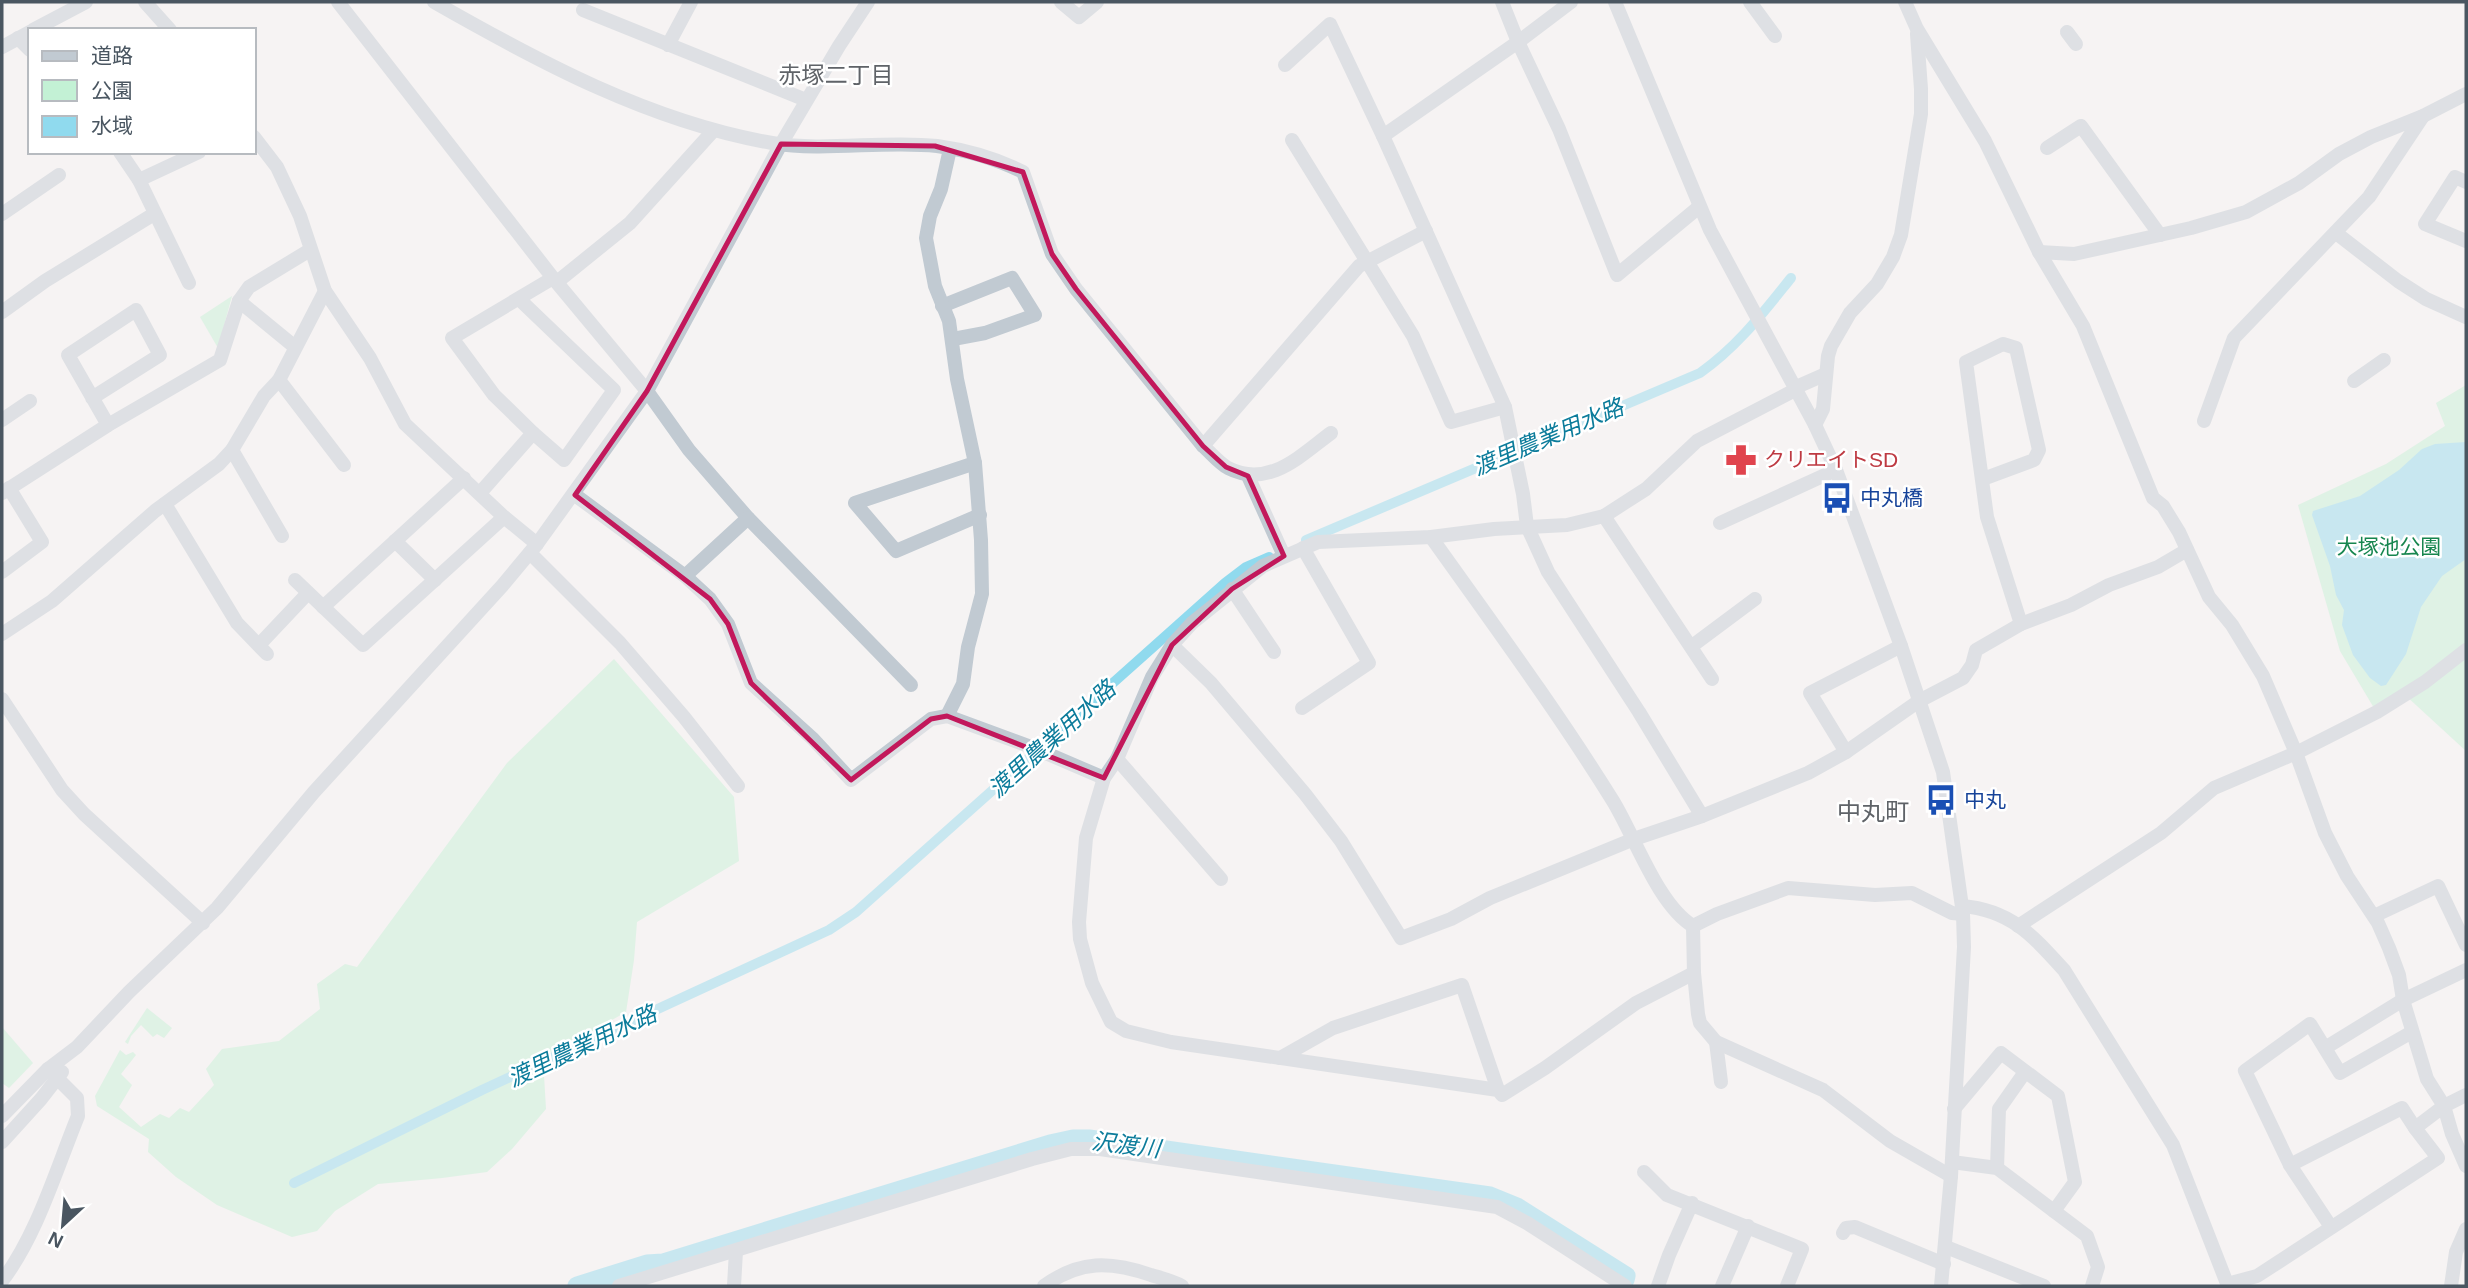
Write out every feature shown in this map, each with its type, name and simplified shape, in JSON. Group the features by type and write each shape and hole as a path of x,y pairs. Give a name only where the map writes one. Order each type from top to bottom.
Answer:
{"street":[{"path":"37,28 86,2"},
{"path":"145,2 168,28"},
{"path":"338,2 555,280 647,391 689,450 748,518 911,685"},
{"path":"434,2 555,68 630,101 713,131 781,144 935,146 1003,162 1023,172 1052,254 1076,289 1203,446 1226,467 1248,475 1281,469 1331,433"},
{"path":"668,45 691,2"},
{"path":"2,1142 53,1074 129,992 203,923 314,792 465,628 575,495 647,391 806,100 869,2"},
{"path":"1061,2 1079,17 1097,2"},
{"path":"1503,2 1518,43 1559,129 1617,275 1699,207"},
{"path":"1383,136 1518,43 1571,2"},
{"path":"1615,2 1699,207 1755,317 1815,425 1836,470 1937,749 1947,791 1962,910 1963,974 1952,1169 1941,1286"},
{"path":"1750,2 1775,36"},
{"path":"1905,2 1917,29 1985,141 2039,252 2089,337 2153,498 2163,506 2179,532 2209,597 2231,625 2263,676 2296,753 2325,833 2347,876 2374,916 2399,975 2403,1000 2427,1079 2444,1106 2452,1134 2466,1166"},
{"path":"583,10 806,100"},
{"path":"1285,65 1330,24 1505,407 1527,526 1548,572 1639,712 1702,816"},
{"path":"1815,425 1823,410 1828,356 1838,332 1850,313 1877,284 1893,257 1901,235 1921,114 1917,29"},
{"path":"2067,32 2076,44"},
{"path":"2,47 27,33"},
{"path":"2039,252 2074,254 2246,212 2299,183 2339,154 2466,94"},
{"path":"2204,421 2234,338 2369,197 2423,116"},
{"path":"2047,148 2081,126 2160,235"},
{"path":"519,299 614,390 564,460 494,395 452,338 519,299 555,280 630,223 713,131"},
{"path":"256,140 277,167 300,216 325,290 370,358 405,424 504,517 620,643 684,717 738,786"},
{"path":"1292,140 1413,336 1451,422 1505,407"},
{"path":"947,716 963,684 968,647 982,594 980,515 975,463 957,379 953,339 935,286 926,239 950,149"},
{"path":"121,154 139,180 189,283"},
{"path":"139,180 195,154"},
{"path":"2,214 59,175"},
{"path":"2466,181 2455,177 2425,224 2466,242"},
{"path":"2,312 46,281 155,214"},
{"path":"1203,446 1359,266 1426,231"},
{"path":"2336,233 2398,281 2426,299 2466,317"},
{"path":"2,572 42,542 6,491 108,425 220,360 239,301 249,287 310,250"},
{"path":"943,306 1012,278 1035,316 985,333 953,339"},
{"path":"2,634 52,601 165,503 219,464 232,450 264,396 279,380 325,290"},
{"path":"239,301 295,347"},
{"path":"92,398 160,355 136,310 68,355 92,398 108,425"},
{"path":"1983,479 2034,460 2039,450 2016,348 2003,344 1966,362 1987,517 2021,624"},
{"path":"2354,381 2384,360"},
{"path":"1498,1090 1171,1042 1126,1031 1111,1021 1092,983 1080,939 1079,922 1086,838 1104,778 1117,759 1152,677 1172,645 1192,623 1232,589 1282,552 1329,540 1431,537 1527,526 1567,525 1604,516 1646,489 1697,441 1826,374"},
{"path":"279,380 344,465"},
{"path":"2,420 30,401"},
{"path":"480,493 533,433"},
{"path":"232,450 282,536"},
{"path":"975,463 855,503 896,551 980,515"},
{"path":"1720,523 1836,470"},
{"path":"1248,475 1282,552"},
{"path":"323,607 464,478"},
{"path":"575,495 685,576 720,610 751,683 813,739 851,780 931,719 947,716 1037,749 1104,778"},
{"path":"165,503 237,623 263,650 308,593"},
{"path":"1604,516 1712,678"},
{"path":"295,580 363,645 504,517"},
{"path":"685,576 748,518"},
{"path":"1431,537 1559,718 1615,804 1664,896 1684,920 1693,926"},
{"path":"395,541 435,580"},
{"path":"1302,708 1370,663 1303,548"},
{"path":"1172,645 1211,683 1305,794 1341,841 1401,938 1634,839 1702,816 1808,773 1846,752 1919,701 1963,678 1972,666 1976,650 2021,624 2071,605 2109,585 2158,567 2187,550"},
{"path":"1232,589 1274,652"},
{"path":"1692,646 1755,599"},
{"path":"1846,752 1810,693 1901,646"},
{"path":"2018,926 2161,834 2214,788 2296,753 2378,712 2425,682 2466,650"},
{"path":"2,699 62,789 84,814 203,923"},
{"path":"1117,759 1221,879"},
{"path":"2374,916 2438,886 2466,945"},
{"path":"1693,926 1717,914 1788,888 1875,895 1912,893 1952,913 1962,910 1991,910 2018,926 2064,970 2161,1124 2186,1174 2228,1285 2257,1276 2438,1158 2402,1108 2290,1165"},
{"path":"1693,926 1694,972 1700,1023 1716,1042 1823,1090 1890,1141 1952,1169 1997,1168 2087,1236 2098,1267 2092,1286"},
{"path":"2325,1048 2403,1000 2466,970"},
{"path":"1280,1058 1333,1028 1462,985 1502,1095 1570,1051 1636,1003 1694,972"},
{"path":"2331,1227 2290,1165 2245,1071 2310,1024 2340,1073 2412,1032"},
{"path":"1716,1042 1721,1082"},
{"path":"1954,1109 2001,1054 2058,1096 2075,1181 2054,1211"},
{"path":"1997,1168 1999,1109 2025,1072"},
{"path":"2,1116 53,1074"},
{"path":"2,1281 7,1265 29,1235 78,1116 77,1098 53,1074"},
{"path":"2415,1128 2444,1106 2466,1095"},
{"path":"619,1286 1071,1149 1100,1149 1497,1207 1527,1223 1625,1286"},
{"path":"1644,1172 1667,1195 1802,1249 1787,1286"},
{"path":"1658,1286 1692,1203"},
{"path":"1723,1286 1748,1226"},
{"path":"1843,1233 1846,1228 1855,1227 1944,1264"},
{"path":"2451,1286 2458,1245 2466,1228"},
{"path":"1946,1248 2044,1286"},
{"path":"734,1286 736,1251"},
{"path":"1044,1286 1067,1272 1089,1265 1108,1265 1126,1266 1180,1286"}],"highlighted area":[{"path":"781,144 935,146 1023,172 1052,254 1076,289 1203,446 1226,467 1248,476 1284,556 1232,589 1172,645 1104,778 947,716 931,719 851,780 751,683 728,624 710,599 575,495 647,391"}],"green space":[{"path":"232,296 218,348 200,317"},
{"name":"大塚池公園","path":"2466,385 2466,751 2404,694 2374,708 2340,651 2298,505 2386,464 2445,426 2436,403"},
{"path":"614,659 734,797 739,861 637,922 626,1012 543,1059 546,1109 512,1149 487,1172 378,1184 335,1211 317,1231 292,1237 217,1205 176,1177 148,1152 149,1139 97,1106 95,1096 120,1050 126,1055 133,1052 136,1055 121,1074 132,1085 119,1107 141,1127 160,1114 169,1118 180,1108 189,1112 214,1085 206,1069 222,1049 279,1041 320,1009 317,984 345,964 357,967 507,763"},
{"path":"147,1008 172,1028 164,1038 157,1034 153,1037 141,1025 128,1044 125,1042"},
{"path":"2,1027 33,1063 9,1088 2,1083"}],"water":[{"name":"大塚池公園","path":"2466,442 2466,559 2442,576 2421,607 2406,654 2386,685 2381,686 2370,678 2353,655 2342,625 2344,610 2336,595 2313,511 2360,496 2399,470 2422,449 2435,444"}],"waterway":[{"name":"渡里農業用水路","path":"1306,540 1700,373 1738,341 1791,278"},
{"name":"渡里農業用水路","path":"294,1183 482,1090 829,930 856,912 1225,583 1246,567 1269,557"},
{"name":"沢渡川","path":"577,1286 647,1264 663,1263 1073,1139 1089,1139 1490,1196 1517,1207 1626,1276 1625,1280"}],"place":[{"name":"クリエイトSD","path":"1741,460"},
{"name":"中丸橋","path":"1837,498"},
{"name":"中丸","path":"1941,800"}],"district":[{"name":"赤塚二丁目","path":"836,75"},
{"name":"中丸町","path":"1873,812"}]}
